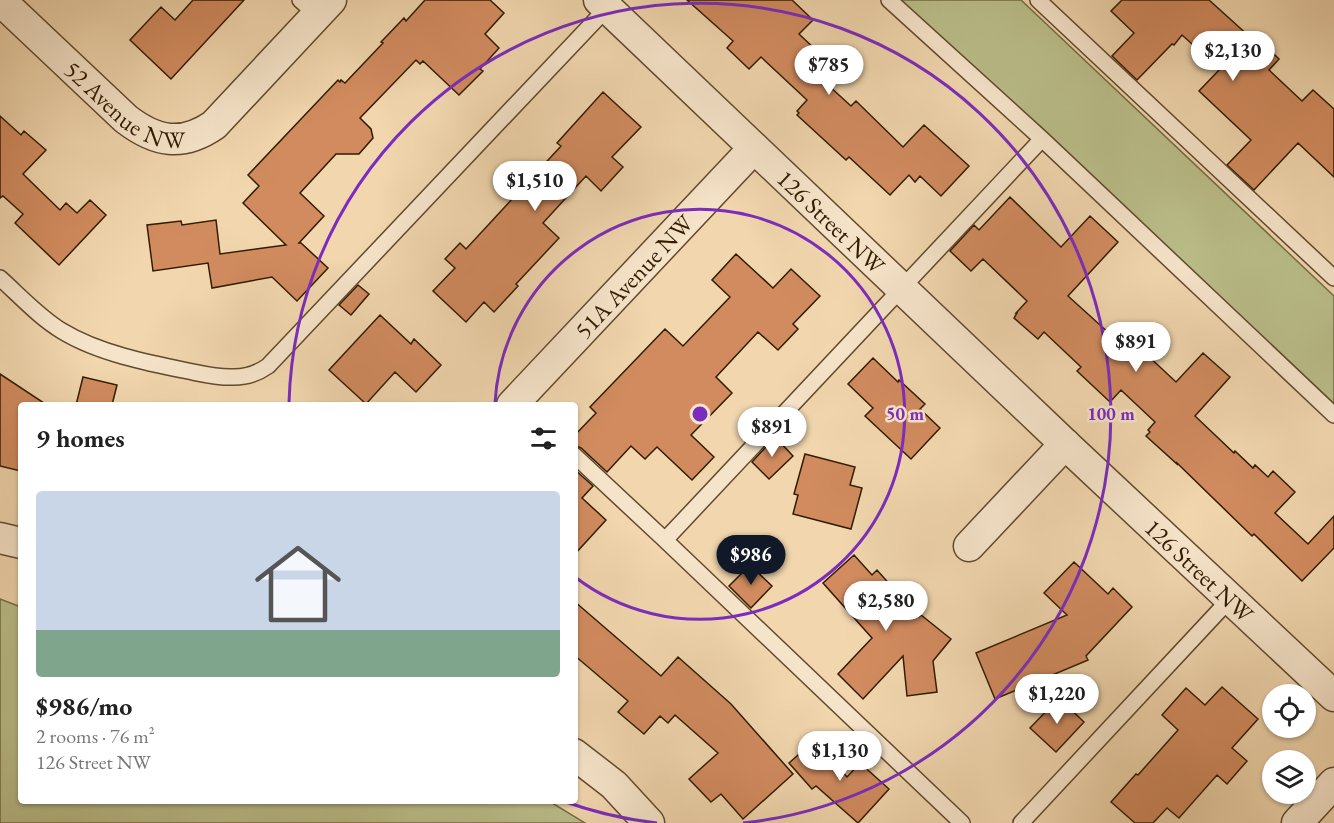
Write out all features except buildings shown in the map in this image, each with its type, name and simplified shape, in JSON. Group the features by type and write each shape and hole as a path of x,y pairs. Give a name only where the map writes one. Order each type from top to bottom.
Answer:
{"street":[{"name":"52 Avenue NW","path":"0,0 126,119 150,135 163,139 188,138 202,134 214,125 316,5"},
{"name":"126 Street NW","path":"603,4 1065,444 1334,696"},
{"name":"51A Avenue NW","path":"517,402 754,148"},
{"path":"969,546 1065,444"},
{"path":"0,538 18,542"},
{"path":"578,757 614,785 649,823"},
{"path":"1298,823 1334,783"}],"lane":[{"path":"889,0 1042,139 1334,415"},
{"path":"1038,0 1334,278"},
{"path":"0,278 48,322 75,339 116,354 156,365 218,376 248,376 260,372 603,4"},
{"path":"665,540 1042,139"},
{"path":"578,459 962,823"},
{"path":"1021,823 1230,599"}],"green space":[{"path":"899,0 1021,0 1334,296 1334,421"},
{"path":"0,599 18,606 18,804 554,804 585,823 0,823"}]}
